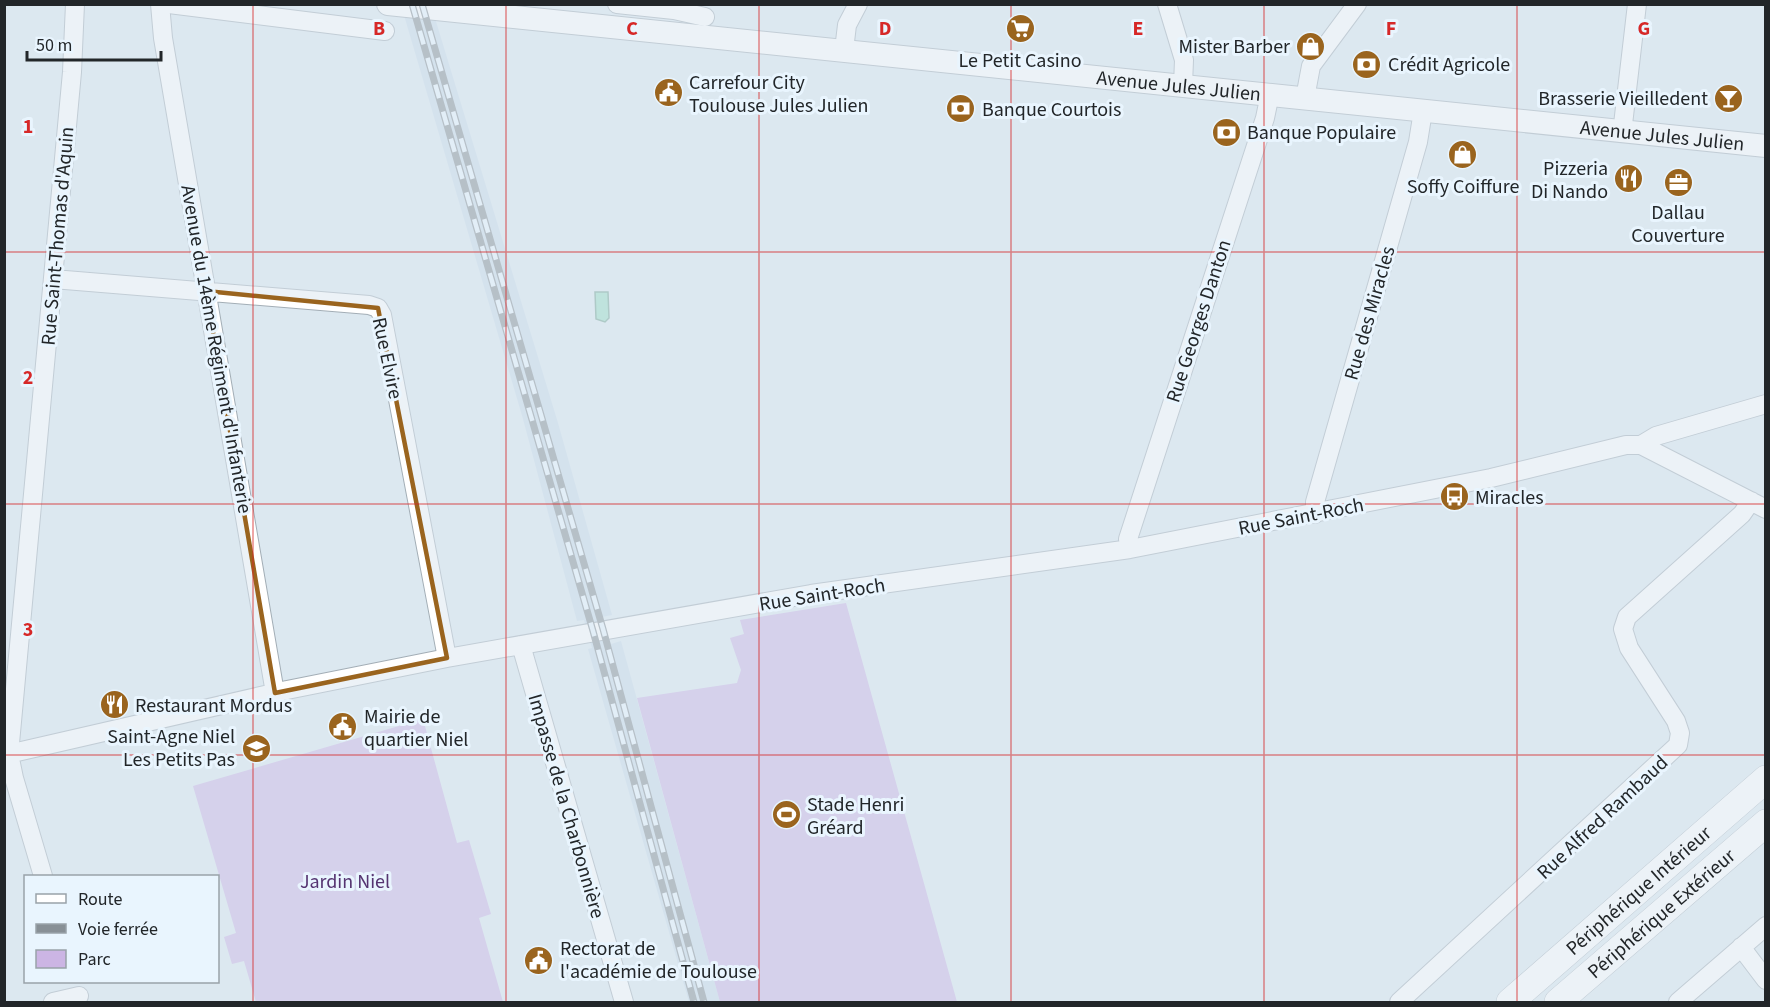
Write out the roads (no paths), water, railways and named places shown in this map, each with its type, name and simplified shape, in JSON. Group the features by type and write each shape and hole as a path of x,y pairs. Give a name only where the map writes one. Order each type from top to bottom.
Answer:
{"highway":[{"name":"Périphérique Intérieur","path":"1510,1002 1766,779"},
{"name":"Périphérique Extérieur","path":"1558,1002 1766,823"}],"main road":[{"name":"Avenue Jules Julien","path":"388,4 449,12 705,20 844,50 1077,77 1183,85 1622,133 1766,146"}],"street":[{"name":"Rue Saint-Thomas d'Aquin","path":"43,875 7,755 72,72 75,4"},
{"name":"Avenue du 14ème Régiment d'Infanterie","path":"160,4 163,38 275,693"},
{"path":"169,4 386,31"},
{"name":"Avenue Jules Julien","path":"617,4 674,10 705,20"},
{"path":"844,50 847,25 858,4"},
{"path":"1167,4 1184,60 1183,85"},
{"path":"1305,98 1311,66 1357,4"},
{"path":"1622,133 1637,4"},
{"name":"Rue Georges Danton","path":"1130,549 1128,539 1146,478 1265,118 1270,94"},
{"name":"Rue des Miracles","path":"1315,514 1315,502 1418,142 1424,111"},
{"name":"Rue Elvire","path":"53,279 369,305 378,308 382,315 447,658"},
{"name":"Rue Saint-Roch","path":"7,755 275,693 447,658 811,594 1130,549 1315,514 1491,478 1626,445 1641,445 1656,436 1766,404"},
{"path":"1684,428 1679,455 1685,467"},
{"path":"1641,445 1758,505"},
{"name":"Rue Alfred Rambaud","path":"1399,1002 1666,759 1678,745 1680,733 1676,722 1629,648 1623,629 1627,617 1742,514 1758,505"},
{"name":"Impasse de la Charbonnière","path":"521,645 624,1002"},
{"path":"1678,1002 1766,926"},
{"path":"1741,947 1766,980"},
{"path":"53,1002 78,993"}],"railway":[{"path":"412,4 593,631 694,1002"},
{"path":"422,4 603,629 704,1002"}],"place":[{"name":"Le Petit Casino","path":"1020,29"},
{"name":"Mister Barber","path":"1311,46"},
{"name":"Crédit Agricole","path":"1367,64"},
{"name":"Carrefour City Toulouse Jules Julien","path":"668,93"},
{"name":"Brasserie Vieilledent","path":"1729,98"},
{"name":"Banque Courtois","path":"961,109"},
{"name":"Banque Populaire","path":"1226,132"},
{"name":"Soffy Coiffure","path":"1463,155"},
{"name":"Pizzeria Di Nando","path":"1629,179"},
{"name":"Dallau Couverture","path":"1678,182"},
{"name":"Miracles","path":"1454,497"},
{"name":"Restaurant Mordus","path":"114,705"},
{"name":"Mairie de quartier Niel","path":"343,727"},
{"name":"Saint-Agne Niel Les Petits Pas","path":"256,748"},
{"name":"Stade Henri Gréard","path":"786,815"},
{"name":"Rectorat de l'académie de Toulouse","path":"539,960"}],"park label":[{"name":"Jardin Niel","path":"345,881"}]}
